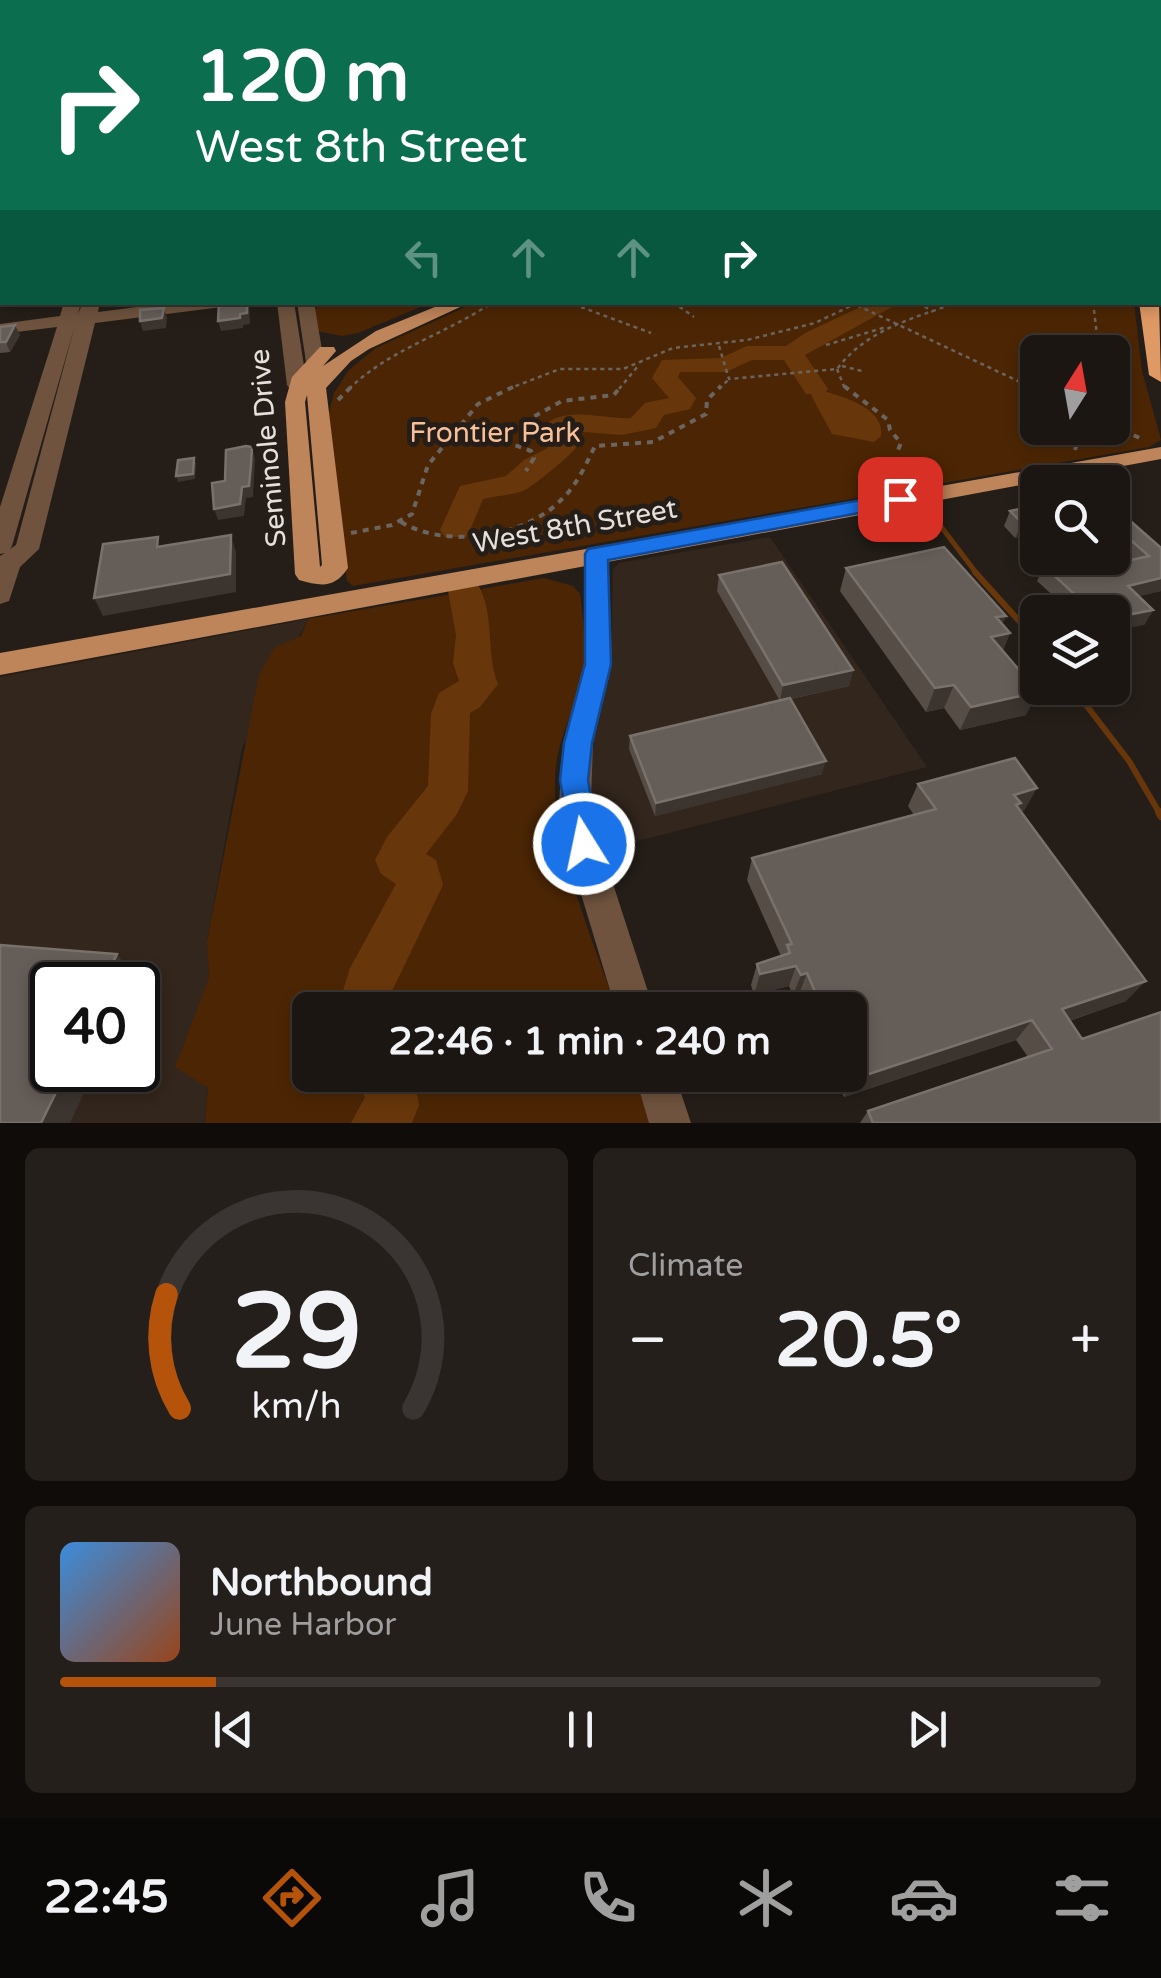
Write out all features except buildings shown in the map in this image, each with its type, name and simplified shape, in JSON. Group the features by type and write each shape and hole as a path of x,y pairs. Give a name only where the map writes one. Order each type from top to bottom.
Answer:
{"highway":[{"path":"1149,305 1161,375"}],"main road":[{"path":"323,369 339,344 427,305"},
{"path":"298,385 360,347 456,305"},
{"path":"292,360 323,369"},
{"name":"Seminole Drive","path":"298,385 295,402 308,574 323,591 335,568 314,394 323,369"},
{"name":"West 8th Street","path":"0,664 323,591 596,554 1153,446"}],"street":[{"path":"0,329 80,311 175,305"},
{"name":"Seminole Drive","path":"285,305 298,385"},
{"name":"Seminole Drive","path":"305,305 323,369"},
{"path":"3,555 27,549 58,428 80,311"},
{"path":"0,595 3,555 35,431 80,311"},
{"path":"35,431 58,428"},
{"path":"596,554 598,664 578,743 575,803 629,992"},
{"path":"660,1092 670,1123"}],"path":[{"path":"340,395 366,372 462,323 488,305"},
{"path":"678,305 694,316"},
{"path":"350,533 400,522 412,514 422,476 433,458 488,398 560,370 638,366 674,348 719,346 815,323 851,305"},
{"path":"858,305 893,325 1020,382"},
{"path":"922,305 933,312"},
{"path":"826,345 951,305"},
{"path":"1093,305 1098,335"},
{"path":"580,307 651,333"},
{"path":"839,368 852,348 893,325"},
{"path":"719,346 729,379"},
{"path":"524,422 562,401 614,395 638,366"},
{"path":"839,368 846,389 888,420 890,430 901,443 898,450"},
{"path":"400,522 422,536 450,540 482,534 544,511 562,498 585,468 595,446 604,442 642,445 706,414 707,400 729,379 839,368 862,371"},
{"path":"1130,434 1153,446"},
{"path":"493,437 531,450 534,458 526,471"},
{"path":"1075,450 1077,445"}],"shaded area":[{"path":"815,389 868,410 876,417 881,436 874,442 832,434 811,395"},
{"path":"770,537 927,767 602,850 589,785 594,735 611,665 613,569 619,563"},
{"path":"308,619 242,748 207,941 209,977 175,1067 208,1087 205,1123 0,1123 0,677"}],"green space":[{"path":"321,305 425,305 342,336 317,331 314,310"},
{"name":"Frontier Park","path":"470,305 1134,305 1142,371 1161,440 1149,447 1046,465 1020,465 1020,470 353,586 347,581 327,421 334,393 349,370 376,348"},
{"path":"544,578 573,586 580,594 584,664 558,756 555,793 575,889 611,992 292,992 292,1092 646,1092 657,1123 205,1123 208,1088 175,1067 209,977 207,941 259,675 274,648 301,636 308,619"}],"waterway":[{"path":"792,353 813,338 884,305"},
{"path":"456,530 471,492 516,483 534,466 561,452 554,430 562,425 573,422 634,426 646,422 654,409 681,403 683,398 665,378 671,365 726,365 747,353 792,353"},
{"path":"792,353 815,389"},
{"path":"930,512 977,574"},
{"path":"975,572 1020,622"},
{"path":"366,992 420,885 420,875 397,860 447,791 453,704 479,684 471,663 474,635 465,591"},
{"path":"1086,705 1129,761 1160,814"},
{"path":"379,1123 392,1105 391,1092"}],"route":[{"path":"584,844 574,780 578,743 598,664 596,554 900,499"}]}
